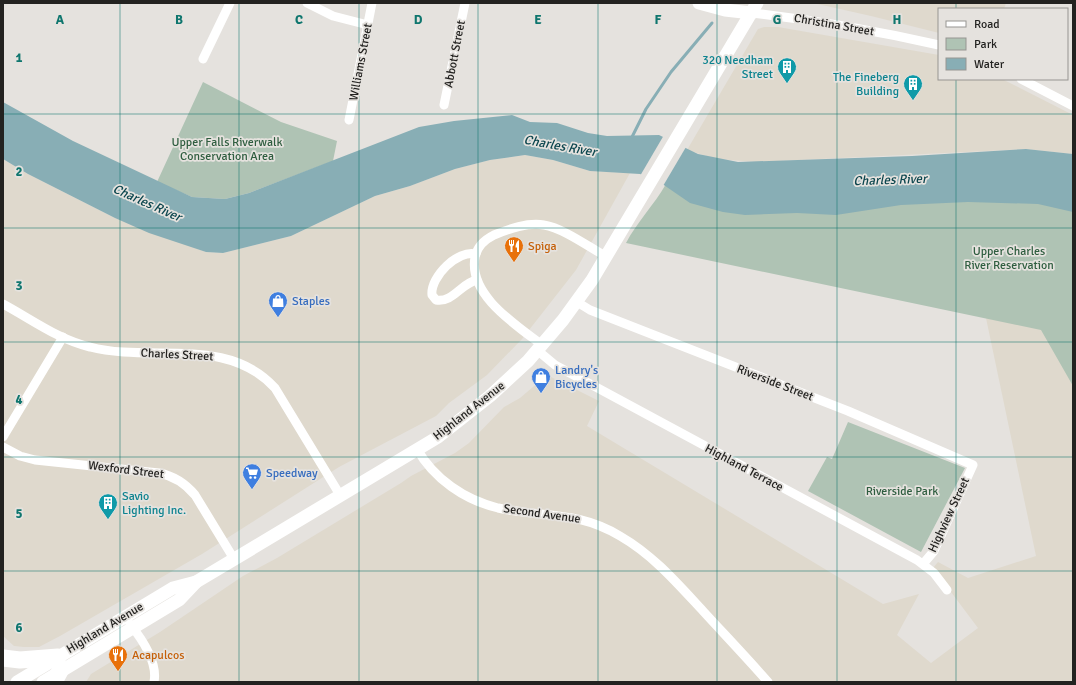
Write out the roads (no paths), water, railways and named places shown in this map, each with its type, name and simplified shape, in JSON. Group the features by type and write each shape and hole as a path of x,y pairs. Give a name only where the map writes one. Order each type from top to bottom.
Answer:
{"highway":[{"path":"3,658 20,660 57,670"}],"main road":[{"path":"699,3 725,10 754,8"},
{"name":"Highland Avenue","path":"17,682 57,670 179,600 196,582 438,437 505,383 540,348 577,302 607,256 754,8"},
{"name":"Highland Avenue","path":"43,682 124,616 173,588 196,582"}],"street":[{"path":"203,59 230,3"},
{"path":"307,3 333,16 368,25"},
{"name":"Williams Street","path":"350,120 372,3"},
{"name":"Abbott Street","path":"444,105 465,3"},
{"name":"Christina Street","path":"754,8 782,16 888,34 938,45"},
{"path":"1023,80 1073,106"},
{"path":"476,254 469,253 461,255 452,262 434,282 432,295 436,300 446,300 463,285 477,280 475,267 476,254 481,244 490,237 510,229 539,224 556,229 607,256"},
{"name":"Highland Terrace","path":"477,280 482,292 491,302 540,348 546,359 555,365 923,564 934,573 947,590"},
{"name":"Riverside Street","path":"577,302 594,311 864,418 973,465"},
{"name":"Charles Street","path":"3,304 63,337 89,347 116,352 211,355 251,368 265,378 275,388 340,495"},
{"path":"3,437 63,337"},
{"name":"Second Avenue","path":"417,450 433,472 453,487 477,500 502,508 583,520 611,531 632,543 664,569 768,682"},
{"name":"Wexford Street","path":"4,451 35,460 159,473 176,479 187,486 195,495 234,559"},
{"name":"Highview Street","path":"923,564 934,550 973,465"},
{"path":"124,616 133,627 150,657 155,673 154,682"}],"water":[{"name":"Charles River","path":"3,102 73,141 192,197 225,199 249,193 419,127 454,121 512,115 530,122 557,123 588,133 607,136 659,135 698,154 738,162 912,156 1026,149 1073,154 1073,212 1038,204 968,202 901,205 836,215 797,213 745,215 723,212 690,203 658,181 640,174 590,171 553,160 525,155 490,160 455,169 410,186 375,196 291,236 223,253 206,252 149,233 115,218 28,174 3,159"}],"waterway":[{"path":"632,137 646,109 671,72 712,23"}],"place":[{"name":"320 Needham Street","path":"787,84"},
{"name":"The Fineberg Building","path":"913,101"},
{"name":"Spiga","path":"514,263"},
{"name":"Staples","path":"278,318"},
{"name":"Landry's Bicycles","path":"541,394"},
{"name":"Speedway","path":"252,490"},
{"name":"Savio Lighting Inc.","path":"108,520"},
{"name":"Acapulcos","path":"118,672"}],"park label":[{"name":"Upper Falls Riverwalk Conservation Area","path":"227,149"},
{"name":"Upper Charles River Reservation","path":"1009,258"},
{"name":"Riverside Park","path":"902,491"}]}
